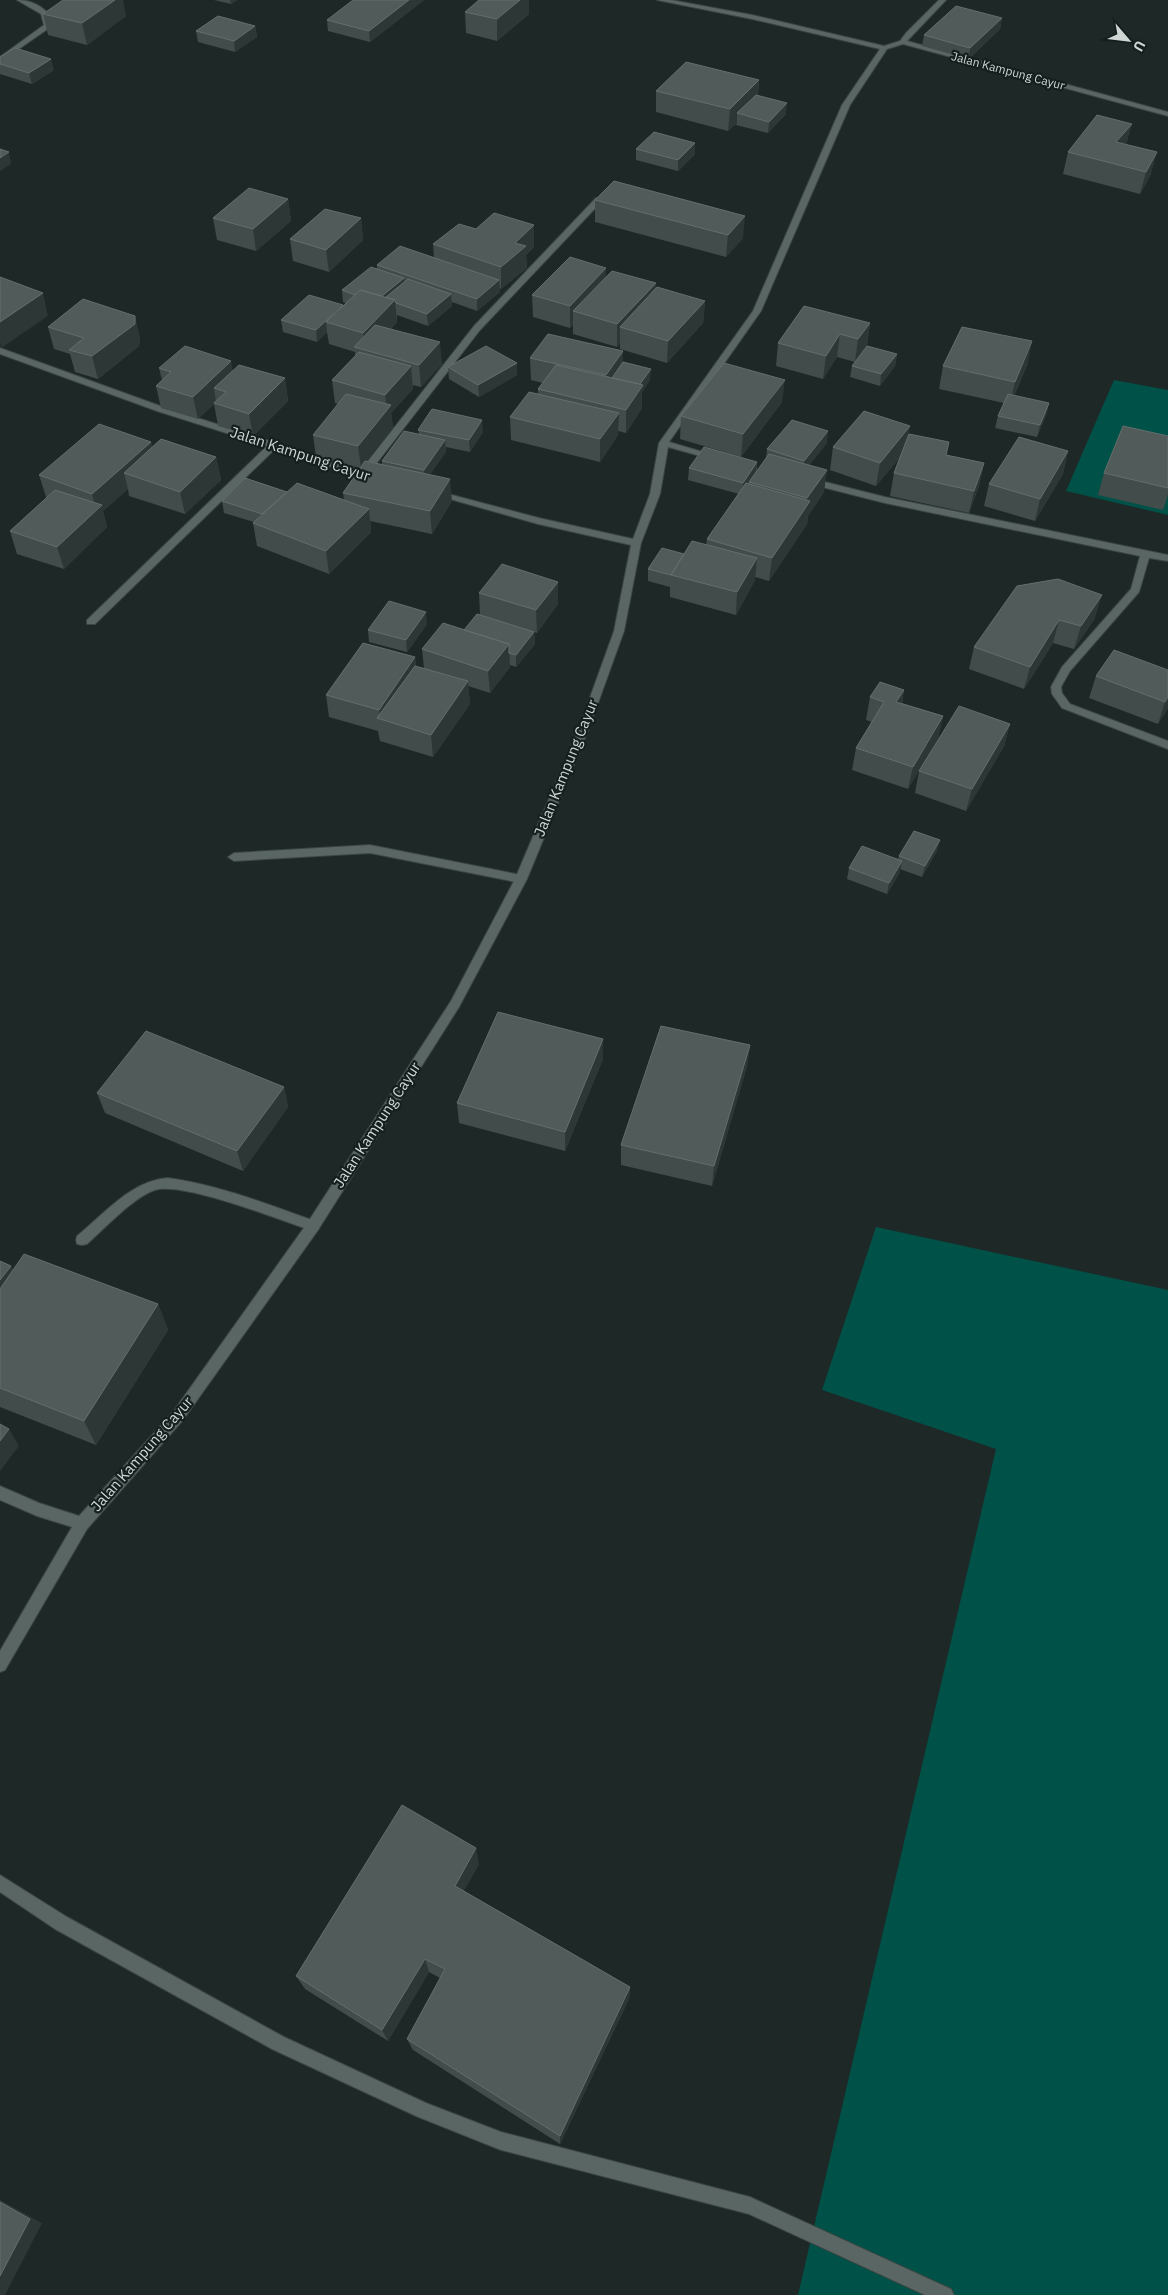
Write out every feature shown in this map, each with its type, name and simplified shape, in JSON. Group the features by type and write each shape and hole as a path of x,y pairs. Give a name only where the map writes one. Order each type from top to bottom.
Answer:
{"street":[{"path":"0,60 48,26 49,18 45,13 20,0"},
{"path":"660,0 752,17 884,48 904,42 908,34 943,0"},
{"name":"Jalan Kampung Cayur","path":"904,42 1168,114"},
{"path":"729,461 664,443 757,311 846,105 884,48"},
{"path":"363,474 477,328 599,200"},
{"name":"Jalan Kampung Cayur","path":"0,351 160,409 381,479"},
{"name":"Jalan Kampung Cayur","path":"0,1665 82,1524 178,1416 313,1226 455,1004 521,879 584,728 619,631 636,543 655,494 664,443"},
{"path":"91,622 274,445"},
{"path":"802,479 885,500 1168,558"},
{"path":"427,491 538,521 636,543"},
{"path":"1145,554 1136,590 1066,669 1056,687 1066,706 1168,745"},
{"path":"234,857 370,849 521,879"},
{"path":"82,1240 155,1184 185,1184 313,1226"},
{"name":"Jalan Kampung Cayur","path":"0,1493 37,1509 82,1524"},
{"path":"0,1884 61,1923 278,2043 422,2110 501,2141 750,2206 945,2295"}],"green space":[{"path":"1114,380 1168,390 1168,515 1066,491"},
{"path":"876,1227 1168,1290 1168,2295 798,2295 996,1449 822,1390"}],"building":[{"path":"63,0 115,0 82,23 43,14"},
{"path":"353,0 409,0 369,31 327,20"},
{"path":"479,0 520,0 497,19 465,12"},
{"path":"956,6 1002,18 970,48 924,35"},
{"path":"218,16 255,26 234,41 196,31"},
{"path":"15,48 51,59 29,73 0,64 0,57"},
{"path":"686,62 759,80 730,109 656,91"},
{"path":"756,95 787,103 769,122 737,113"},
{"path":"1097,115 1132,124 1116,142 1157,152 1146,172 1068,152"},
{"path":"654,132 695,143 678,160 636,149"},
{"path":"0,149 9,152 0,158"},
{"path":"614,181 745,216 728,235 595,200"},
{"path":"249,188 288,199 253,229 213,218"},
{"path":"325,209 361,218 326,250 290,239"},
{"path":"494,213 534,225 515,243 526,246 501,267 433,244 459,224 476,229"},
{"path":"400,246 499,280 477,299 377,265"},
{"path":"570,257 606,268 570,306 532,295"},
{"path":"371,267 404,278 382,296 360,290 355,295 342,290"},
{"path":"612,271 656,283 617,324 573,311"},
{"path":"0,277 43,293 0,322"},
{"path":"408,279 451,294 427,314 396,303 395,300 386,297"},
{"path":"657,287 705,301 668,341 620,327"},
{"path":"360,290 395,300 363,333 326,322"},
{"path":"309,295 343,305 316,330 281,320"},
{"path":"83,299 135,316 135,324 92,356 69,350 84,338 48,327"},
{"path":"804,306 870,323 858,339 840,334 826,356 778,343"},
{"path":"375,325 440,342 419,365 354,347"},
{"path":"962,327 1032,341 1015,382 943,366"},
{"path":"548,334 623,351 606,375 530,358"},
{"path":"185,346 231,361 193,397 156,386 171,372 159,368"},
{"path":"486,346 517,363 478,385 448,367"},
{"path":"867,346 897,354 881,374 852,366"},
{"path":"359,352 411,366 385,395 332,380"},
{"path":"623,362 651,369 640,384 612,378"},
{"path":"724,363 785,380 743,434 681,416"},
{"path":"239,365 285,378 249,414 214,403 226,392 214,388"},
{"path":"556,365 643,385 626,410 538,389"},
{"path":"529,392 619,413 600,439 510,417"},
{"path":"346,394 391,405 358,446 313,435"},
{"path":"1008,394 1049,403 1040,425 998,416"},
{"path":"432,409 482,420 469,440 418,430"},
{"path":"864,411 910,426 880,463 833,447"},
{"path":"792,420 828,431 804,461 767,449"},
{"path":"99,424 151,442 92,494 39,475"},
{"path":"1123,426 1168,436 1168,488 1104,473"},
{"path":"404,431 445,440 424,470 382,461"},
{"path":"909,434 949,442 946,455 984,463 974,491 894,473"},
{"path":"1019,437 1068,451 1040,499 989,484"},
{"path":"161,439 216,457 180,492 124,473"},
{"path":"704,447 757,462 743,483 689,468"},
{"path":"769,454 827,470 807,498 749,482"},
{"path":"365,461 450,479 430,511 343,493"},
{"path":"245,478 287,492 262,514 222,501"},
{"path":"297,483 369,509 326,551 253,523"},
{"path":"746,483 810,501 772,558 707,539"},
{"path":"55,490 102,505 57,547 10,531"},
{"path":"692,541 757,558 737,592 671,575"},
{"path":"662,548 684,554 671,575 648,569"},
{"path":"502,564 558,582 536,610 479,593"},
{"path":"1058,579 1102,595 1081,626 1059,620 1030,667 974,647 1017,586"},
{"path":"389,601 426,612 406,640 368,630"},
{"path":"477,614 534,632 516,655 509,653 509,644 464,630"},
{"path":"443,623 509,644 488,671 422,649"},
{"path":"363,643 415,657 379,710 326,695"},
{"path":"1114,650 1168,670 1168,697 1165,702 1096,676"},
{"path":"415,666 468,681 431,735 377,718"},
{"path":"880,682 904,690 896,702 943,716 913,767 856,748 884,702 870,697"},
{"path":"959,706 1010,724 972,789 919,771"},
{"path":"914,831 940,840 925,866 899,856"},
{"path":"862,846 902,861 889,883 849,868"},
{"path":"498,1012 603,1039 565,1132 457,1103"},
{"path":"661,1026 750,1045 714,1166 621,1145"},
{"path":"146,1031 284,1087 237,1151 97,1093"},
{"path":"24,1254 158,1304 84,1421 0,1388 0,1289"},
{"path":"0,1261 11,1266 0,1280"},
{"path":"0,1424 9,1429 0,1441"},
{"path":"402,1805 476,1848 455,1886 630,1987 560,2136 407,2039 445,1969 425,1959 382,2030 296,1976"},
{"path":"0,2202 30,2219 0,2276"}]}
